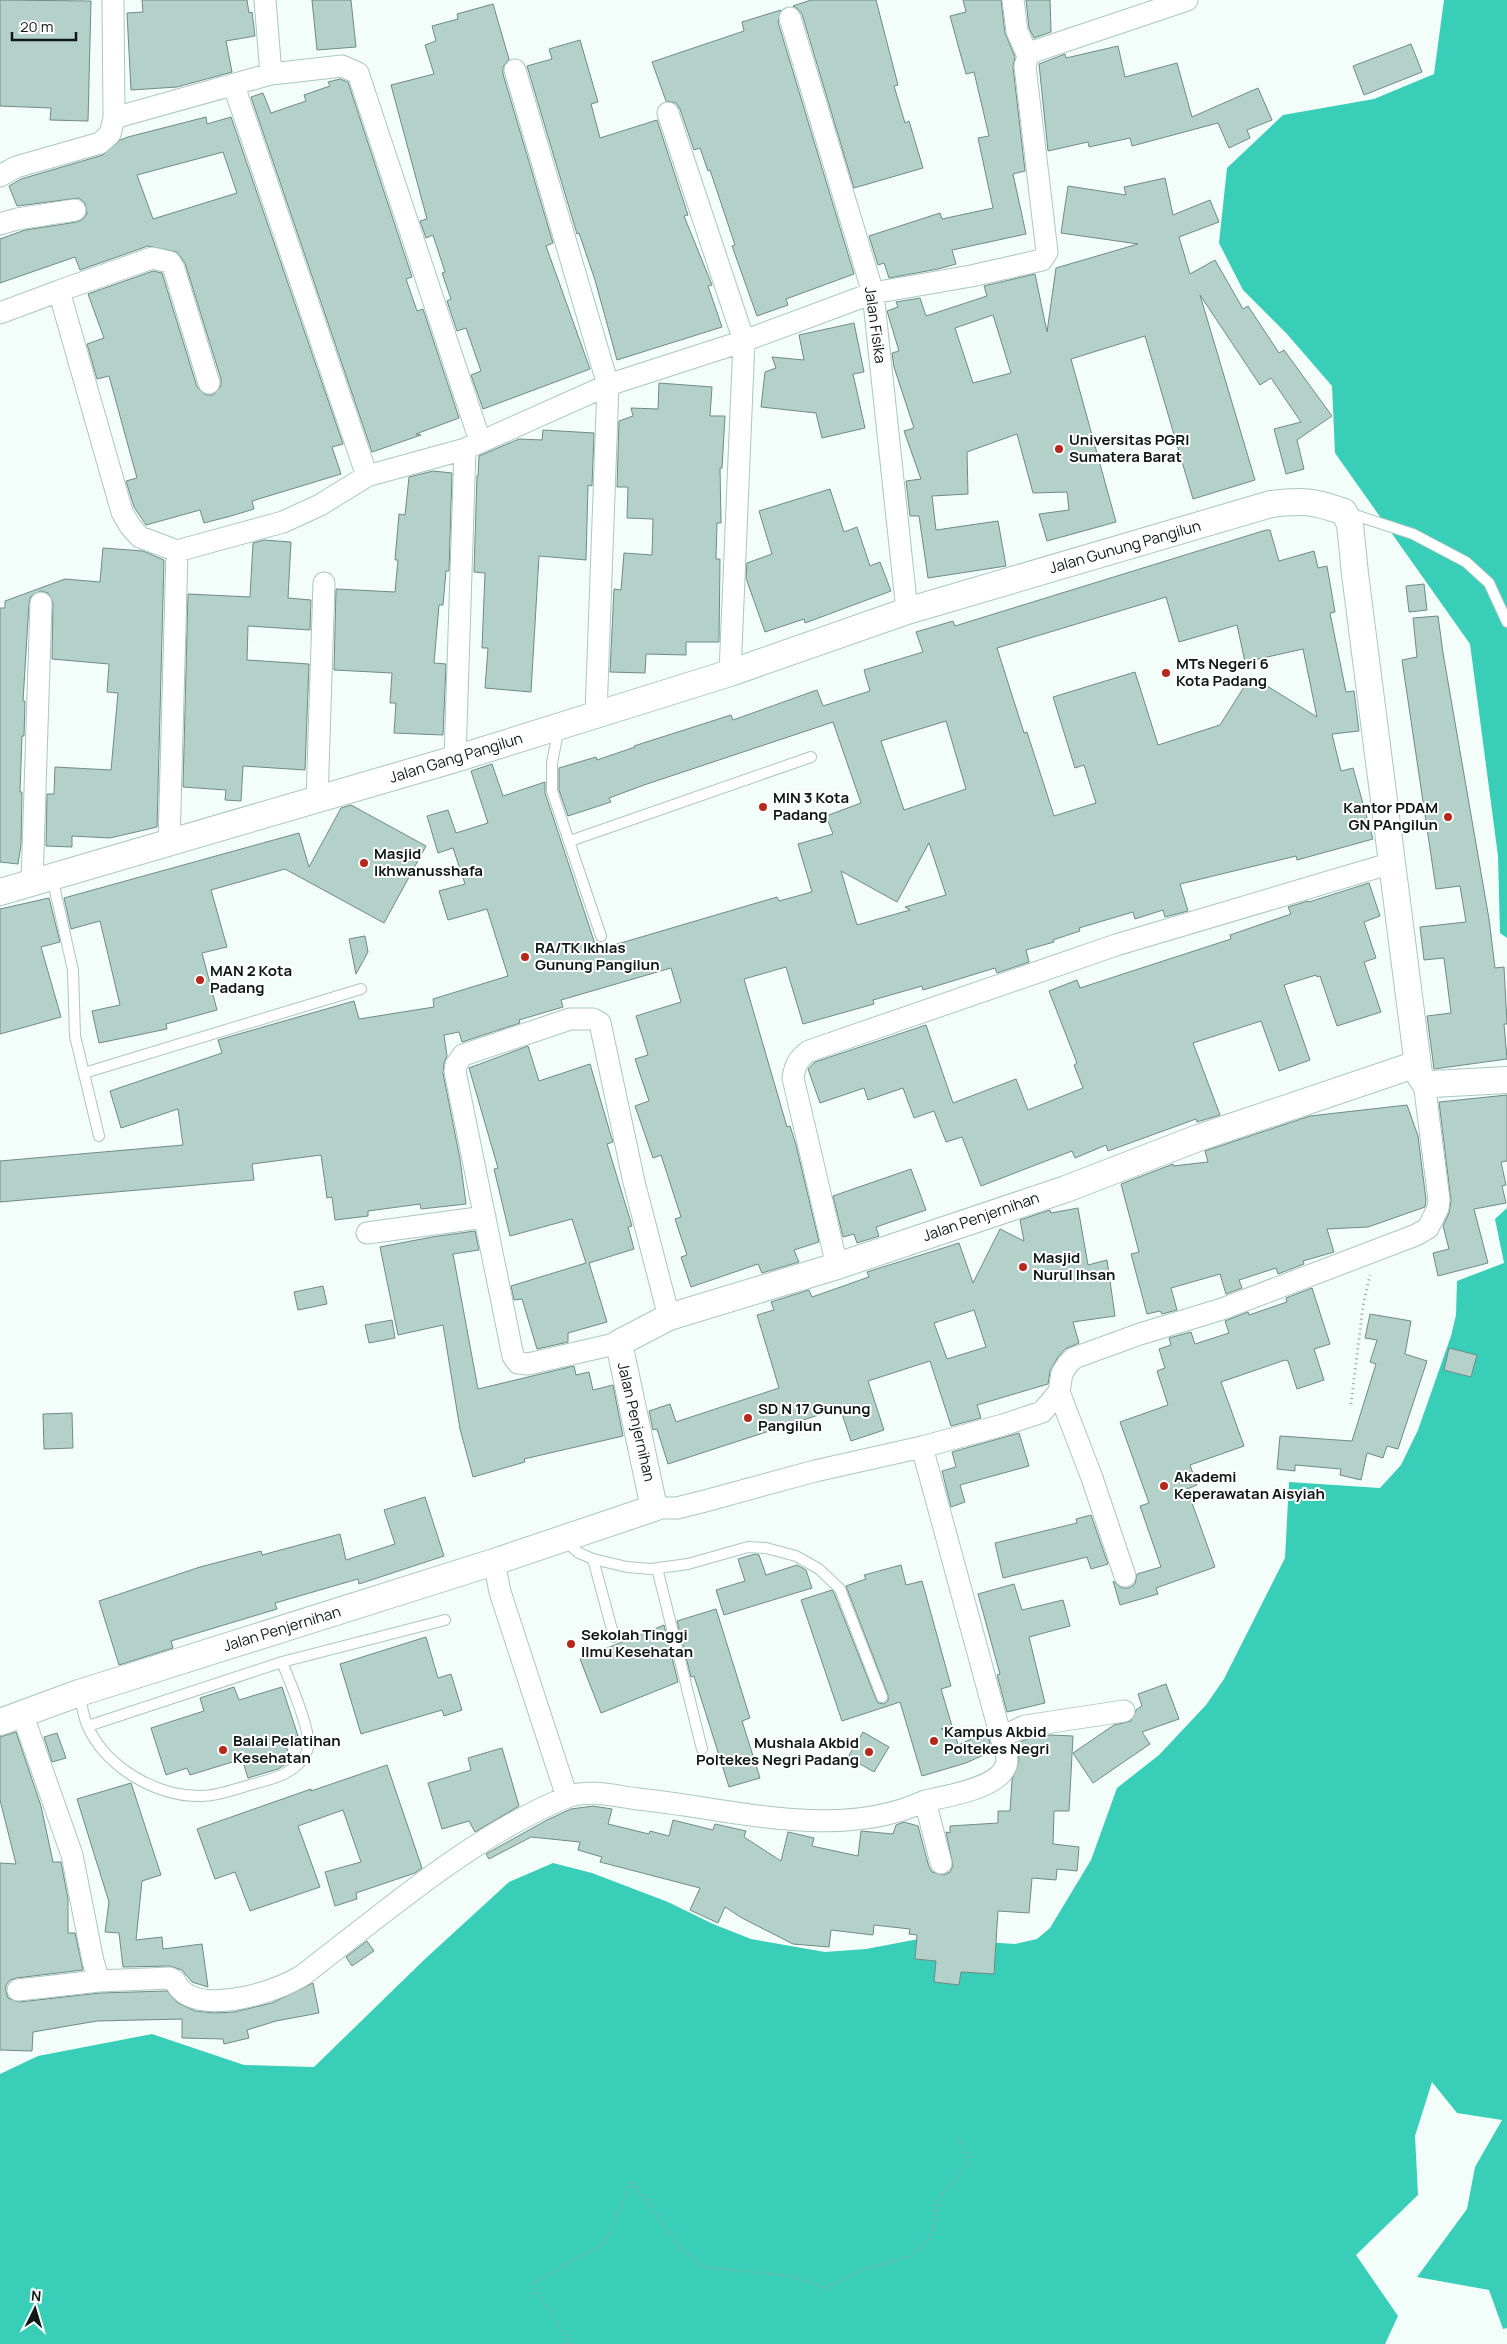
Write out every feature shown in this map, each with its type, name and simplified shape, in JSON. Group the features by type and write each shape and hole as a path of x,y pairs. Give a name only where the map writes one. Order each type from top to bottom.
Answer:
{"street":[{"path":"0,176 23,164 100,143 110,134 114,118 113,0"},
{"path":"265,0 271,74"},
{"path":"1013,0 1017,31 1028,56"},
{"path":"59,291 122,512 130,526 140,537 177,551 302,515 367,476 473,445 608,385 744,342 873,293 971,276 1036,262 1045,256 1047,252 1025,66 1028,56 1035,51 1187,0"},
{"name":"Jalan Fisika","path":"790,18 873,293 908,611"},
{"path":"114,118 234,86 271,74 342,66 358,73 473,445 455,759"},
{"path":"515,70 608,385 596,714"},
{"path":"234,86 367,476"},
{"path":"668,113 744,342 730,673"},
{"path":"0,224 17,219 75,210"},
{"path":"0,313 152,258 170,262 174,269 209,383"},
{"name":"Jalan Gunung Pangilun","path":"908,611 1271,504 1301,500 1322,504 1344,512"},
{"path":"1125,1576 1092,1478 1059,1392 1062,1373 1074,1358 1140,1334 1222,1308 1416,1235 1428,1228 1438,1208 1392,863 1350,524 1344,512"},
{"path":"169,844 177,551"},
{"path":"317,800 324,583"},
{"path":"41,603 42,880"},
{"name":"Jalan Gang Pangilun","path":"0,892 455,759 730,673 908,611"},
{"path":"837,1266 792,1078 799,1058 809,1051 1116,945 1392,863"},
{"path":"619,1343 528,1364 518,1363 513,1356 456,1065 463,1055 570,1019 593,1019 600,1023 634,1182 669,1317"},
{"path":"1420,1073 1432,1084 1507,1080"},
{"name":"Jalan Penjernihan","path":"11,1718 79,1693 563,1540 654,1508 619,1343 669,1317 837,1266 1066,1189 1198,1138 1420,1073"},
{"path":"367,1233 485,1217"},
{"path":"654,1508 678,1508 815,1472 922,1447 1042,1412 1059,1392"},
{"path":"18,1990 99,1981 170,1978 175,1981 179,1990 191,1997 220,2000 243,1999 265,1992 297,1979 413,1889 493,1836 536,1810 577,1793 595,1792 674,1802 760,1817 835,1820 868,1817 906,1810 925,1801 963,1792 996,1779 1004,1770 1007,1759 922,1447"},
{"path":"494,1562 500,1592 567,1797"},
{"path":"1001,1737 1025,1726 1124,1711"},
{"path":"11,1718 72,1854 93,1961 99,1981"},
{"path":"925,1801 940,1863"}],"lane":[{"path":"1344,512 1413,534 1466,562 1489,583 1507,622"},
{"path":"560,726 552,763 552,791 602,936"},
{"path":"570,841 810,757"},
{"path":"42,880 73,970 75,1036 99,1136"},
{"path":"84,1073 361,989"},
{"path":"563,1540 579,1553 593,1560 627,1567 657,1568 688,1564 748,1548 766,1548 796,1556 819,1569 840,1589 882,1696"},
{"path":"593,1560 614,1637"},
{"path":"657,1568 702,1750"},
{"path":"88,1726 282,1662 445,1620"},
{"path":"79,1693 88,1726 102,1748 120,1767 158,1788 176,1794 204,1797 274,1779 290,1771 303,1760 309,1740 282,1662"}],"path":[{"path":"1351,1404 1363,1306 1374,1252"},
{"path":"570,2344 532,2283 604,2244 632,2181 679,2248 704,2267 791,2276 826,2288 856,2272 910,2256 931,2236 938,2198 958,2177 969,2159 958,2137"}],"green space":[{"path":"1444,0 1507,0 1507,938 1500,933 1498,856 1470,644 1335,453 1332,386 1287,334 1243,290 1219,243 1227,168 1283,115 1374,99 1434,74"},
{"path":"1507,1208 1507,2328 1503,2329 1489,2290 1417,2277 1467,2209 1475,2167 1502,2120 1457,2113 1432,2082 1415,2136 1418,2195 1356,2255 1398,2316 1385,2344 0,2344 0,2074 38,2056 152,2034 244,2065 314,2067 425,1959 509,1882 553,1863 592,1873 668,1902 713,1924 751,1939 825,1952 866,1949 924,1938 1015,1944 1037,1939 1050,1928 1091,1860 1117,1788 1159,1755 1206,1705 1224,1679 1285,1558 1289,1482 1380,1488 1401,1465 1418,1430 1451,1336 1456,1315 1457,1281 1504,1263 1495,1219"}],"building":[{"path":"0,0 91,1 88,121 50,120 51,108 0,106"},
{"path":"142,0 247,0 249,13 252,12 255,36 226,41 232,72 177,87 131,90 127,13 143,12"},
{"path":"312,0 351,0 356,47 317,50"},
{"path":"811,0 876,0 898,85 894,86 905,123 909,121 923,168 854,188 802,14 793,6"},
{"path":"963,0 1001,0 1005,33 1015,57 1013,67 1025,171 1013,174 1026,234 952,250 956,264 889,278 884,263 878,265 869,236 940,213 942,219 993,208 978,138 989,136 974,72 966,74 950,16 966,12"},
{"path":"1026,0 1050,0 1051,32 1034,38 1029,28"},
{"path":"493,4 509,59 503,67 503,74 553,243 546,246 590,369 483,409 471,375 481,371 466,328 457,331 447,301 451,299 442,273 445,272 433,235 426,238 420,221 427,219 391,85 434,74 425,45 436,41 432,26 458,19 457,14"},
{"path":"781,10 778,22 854,274 786,299 788,305 757,316 732,246 735,245 710,170 708,171 700,148 694,150 680,109 676,103 666,101 652,62 744,31 742,22"},
{"path":"580,40 598,102 591,104 600,138 657,120 688,215 684,216 712,285 708,286 722,327 617,360 595,280 579,233 577,234 527,66 552,59 549,49"},
{"path":"1411,44 1422,72 1364,95 1353,66"},
{"path":"1118,46 1125,77 1177,63 1192,117 1258,88 1272,120 1247,130 1250,138 1229,148 1218,123 1132,146 1130,138 1089,147 1088,142 1048,151 1039,64 1065,54 1066,58"},
{"path":"340,79 348,82 412,277 406,279 417,311 423,309 459,418 416,434 421,435 372,452 251,97 263,93 271,113 306,101 304,95 330,86 328,82"},
{"path":"206,117 207,124 231,117 343,444 332,447 341,474 252,501 254,509 204,523 200,510 146,525 134,507 126,481 137,478 109,376 97,379 87,344 104,338 88,294 153,271 162,273 197,387 206,395 213,395 221,386 221,379 185,263 177,252 148,246 80,270 75,257 0,283 0,239 25,230 77,222 87,214 85,203 79,198 17,206 9,186 21,179 103,155 120,140","holes":["223,152 237,193 153,219 137,175"]},
{"path":"1165,178 1173,215 1210,200 1219,222 1179,237 1190,274 1215,260 1243,309 1248,306 1279,353 1284,350 1332,416 1297,440 1304,469 1286,474 1274,429 1301,422 1271,378 1260,385 1200,295 1255,480 1193,499 1145,336 1071,359 1116,522 1047,541 1039,514 1069,510 1067,492 1033,493 1017,434 967,452 968,494 932,496 936,530 998,521 1006,566 928,578 919,516 910,516 906,481 921,479 904,431 914,428 894,367 892,353 899,351 887,311 898,307 896,302 920,298 926,316 987,296 984,286 1035,274 1047,332 1056,268 1138,244 1061,233 1068,186 1126,195 1124,187","holes":["993,315 1011,373 973,383 955,328"]},
{"path":"854,323 864,372 853,374 865,428 822,438 816,413 761,407 765,372 776,368 772,357 804,360 799,335"},
{"path":"659,383 712,387 710,416 725,416 722,468 720,468 721,523 717,523 716,559 720,559 719,642 686,642 686,655 646,654 645,673 610,672 614,589 621,590 624,553 652,555 653,519 627,518 628,487 617,487 619,421 633,416 631,408 658,409"},
{"path":"543,430 594,433 592,486 588,485 586,560 539,556 531,692 485,688 488,648 482,648 485,573 474,572 479,456 519,439 542,440"},
{"path":"433,471 452,473 449,571 446,571 443,605 439,605 434,663 446,664 443,735 394,733 396,703 390,703 392,673 334,670 336,589 395,592 398,560 395,560 399,514 405,515 409,477"},
{"path":"830,489 844,532 857,527 870,566 880,562 891,591 805,623 804,619 765,632 746,578 747,563 772,554 759,511"},
{"path":"1266,530 1270,530 1279,561 1314,551 1318,568 1327,566 1335,612 1330,613 1346,692 1354,691 1359,731 1332,734 1341,771 1353,768 1373,839 1297,860 1296,856 1180,884 1188,911 1165,917 1163,910 1135,919 1133,912 1079,928 1080,931 1053,940 1054,942 1026,950 1029,962 997,973 995,968 923,990 922,986 873,1000 874,1004 803,1024 786,967 744,979 787,1127 790,1126 796,1145 819,1242 794,1250 799,1262 762,1273 758,1264 691,1287 681,1257 687,1255 675,1219 681,1217 661,1155 653,1158 635,1106 649,1101 635,1059 648,1055 636,1016 681,1002 671,968 561,1000 563,1007 519,1020 520,1023 462,1042 459,1032 444,1035 447,1056 443,1073 460,1159 466,1204 421,1209 420,1204 368,1211 368,1216 335,1220 332,1197 327,1198 321,1155 252,1164 254,1180 0,1202 0,1161 183,1145 178,1109 121,1128 110,1091 222,1053 218,1040 354,1001 359,1019 434,1007 433,999 508,976 487,909 448,920 439,891 465,884 453,848 438,853 427,816 448,810 456,833 488,823 471,771 492,764 503,796 545,782 545,793 597,950 777,897 779,901 812,892 798,844 833,834 826,816 861,803 833,722 644,785 609,798 611,802 568,816 559,790 559,768 596,757 597,760 731,715 733,720 817,690 823,706 870,691 864,670 923,652 916,632 953,621 955,626","holes":["1166,597 1179,642 1237,625 1245,662 1303,649 1317,717 1251,676 1220,725 1158,745 1135,672 1053,697 1075,768 1084,765 1096,803 1054,816 1027,732 1024,733 997,648","946,721 966,789 904,810 881,741","929,843 946,895 905,907 910,910 857,925 841,871 897,902"]},
{"path":"264,540 291,542 288,598 311,600 310,630 248,626 247,660 309,664 305,770 243,766 241,801 225,800 226,790 183,787 188,594 250,597 253,543"},
{"path":"103,548 143,551 164,560 157,827 110,838 72,836 72,847 46,846 47,794 54,794 55,767 111,770 118,693 107,692 109,664 52,659 53,603 48,593 41,591 31,596 29,603 23,701 25,701 20,792 22,792 21,845 18,864 0,862 0,608 5,608 5,601 65,579 100,582"},
{"path":"1424,584 1427,610 1409,612 1406,586"},
{"path":"1438,616 1489,919 1495,968 1504,967 1507,1024 1504,1024 1507,1059 1434,1069 1427,1016 1451,1013 1444,958 1424,960 1420,927 1466,922 1460,886 1436,889 1402,660 1417,657 1413,618"},
{"path":"351,805 426,846 384,923 285,869 211,890 227,947 202,953 217,1010 166,1024 167,1029 99,1043 92,1011 120,1005 100,921 71,929 64,898 299,833 309,867 341,808"},
{"path":"1369,883 1380,916 1364,922 1376,958 1364,962 1381,1012 1337,1026 1320,976 1317,977 1316,975 1284,985 1310,1060 1279,1071 1261,1021 1193,1043 1220,1115 1197,1122 1196,1119 1108,1151 1106,1145 1075,1158 1072,1151 981,1186 962,1137 946,1142 934,1111 914,1118 903,1088 868,1100 864,1088 820,1103 808,1069 815,1062 926,1025 953,1103 1016,1079 1028,1110 1083,1088 1074,1065 1077,1063 1049,991 1077,980 1080,988 1231,939 1230,935 1291,914 1288,907"},
{"path":"49,898 60,942 41,947 61,1017 0,1034 0,909"},
{"path":"365,936 368,952 356,974 349,939"},
{"path":"528,1046 539,1081 590,1064 613,1142 607,1144 632,1226 628,1227 634,1249 589,1263 607,1322 568,1333 568,1342 537,1349 522,1299 514,1300 511,1286 586,1263 572,1219 510,1236 494,1169 498,1168 469,1068"},
{"path":"1507,1095 1507,1161 1501,1162 1506,1185 1502,1186 1506,1203 1474,1209 1488,1263 1438,1276 1433,1253 1449,1249 1443,1226 1449,1213 1451,1201 1439,1102"},
{"path":"1407,1105 1418,1136 1426,1200 1425,1207 1368,1227 1327,1229 1334,1252 1303,1261 1304,1264 1278,1274 1276,1268 1239,1280 1242,1288 1226,1294 1220,1274 1171,1288 1177,1310 1162,1314 1160,1311 1147,1314 1131,1254 1139,1252 1121,1184 1173,1164 1173,1166 1208,1162 1205,1151 1310,1116"},
{"path":"911,1169 926,1210 876,1227 879,1236 857,1243 854,1234 843,1237 833,1196"},
{"path":"1078,1208 1088,1265 1107,1260 1115,1316 1073,1322 1079,1343 1065,1349 1058,1357 1050,1371 1048,1384 977,1405 981,1418 951,1426 930,1361 868,1381 884,1430 851,1441 840,1408 668,1464 657,1429 653,1430 649,1411 670,1404 676,1422 779,1388 757,1315 774,1310 771,1302 809,1290 812,1297 869,1277 867,1272 959,1243 973,1283 1000,1229 1024,1241 1020,1220 1050,1210 1051,1213","holes":["974,1310 986,1347 947,1359 934,1323"]},
{"path":"475,1231 479,1250 453,1254 478,1389 574,1366 576,1375 589,1372 593,1390 613,1385 623,1436 524,1459 525,1462 473,1477 460,1429 443,1325 398,1335 380,1247"},
{"path":"323,1286 327,1304 298,1310 294,1292"},
{"path":"1312,1288 1330,1344 1314,1349 1324,1380 1297,1389 1288,1361 1285,1360 1221,1382 1244,1446 1190,1465 1197,1485 1187,1489 1215,1567 1156,1588 1158,1594 1120,1605 1113,1581 1122,1588 1129,1588 1135,1584 1137,1574 1161,1567 1140,1506 1149,1503 1120,1422 1168,1405 1157,1371 1165,1368 1159,1349 1171,1345 1169,1338 1191,1332 1195,1344 1229,1333 1225,1321 1248,1312 1249,1315 1287,1302 1286,1298"},
{"path":"1370,1314 1411,1321 1405,1354 1427,1361 1398,1449 1387,1446 1383,1458 1367,1453 1361,1480 1340,1475 1341,1469 1295,1465 1295,1471 1277,1469 1280,1436 1352,1441 1376,1364 1370,1362 1377,1340 1365,1338"},
{"path":"392,1320 395,1338 369,1343 365,1325"},
{"path":"1449,1348 1477,1355 1471,1377 1444,1370"},
{"path":"72,1413 73,1448 44,1449 43,1414"},
{"path":"1019,1433 1029,1466 960,1485 965,1502 951,1507 942,1471 956,1467 952,1452"},
{"path":"425,1497 444,1556 359,1584 358,1579 275,1603 277,1609 171,1641 173,1648 119,1665 99,1601 200,1567 261,1551 262,1555 340,1534 346,1560 395,1544 384,1510"},
{"path":"1091,1515 1108,1564 1091,1569 1087,1557 1003,1578 995,1543 1077,1523 1076,1519"},
{"path":"755,1554 759,1555 766,1575 797,1565 806,1570 812,1588 724,1615 716,1590 745,1581 738,1559"},
{"path":"901,1565 906,1585 922,1581 951,1686 941,1689 952,1726 941,1729 954,1730 958,1745 987,1732 992,1751 966,1763 922,1776 900,1702 842,1721 801,1600 832,1590 876,1699 878,1703 884,1704 888,1701 888,1695 846,1586 866,1579 864,1575"},
{"path":"1014,1584 1022,1610 1063,1600 1070,1626 1029,1637 1045,1703 1007,1712 997,1675 1000,1674 978,1594"},
{"path":"716,1609 750,1718 742,1721 760,1778 729,1787 694,1676 691,1677 677,1621"},
{"path":"664,1625 678,1682 601,1713 580,1659"},
{"name":"Balai Pelatihan Kesehatan","path":"426,1637 438,1678 451,1674 462,1710 444,1716 442,1710 361,1734 340,1664"},
{"path":"1166,1684 1179,1719 1142,1732 1150,1744 1093,1783 1073,1753 1114,1725 1131,1721 1136,1710 1142,1706 1138,1694"},
{"name":"Balai Pelatihan Kesehatan","path":"234,1687 239,1700 282,1687 298,1736 284,1740 291,1761 278,1769 248,1778 242,1759 190,1775 187,1768 166,1775 151,1728 204,1711 200,1698"},
{"path":"16,1732 41,1806 53,1862 61,1862 68,1899 68,1933 75,1933 83,1970 10,1980 6,1985 8,1998 19,2002 100,1993 167,1991 178,2003 195,2011 214,2013 234,2012 272,2003 313,1983 319,2013 276,2021 247,2030 249,2038 224,2044 223,2039 182,2038 182,2019 97,2021 33,2032 32,2051 0,2050 0,1863 16,1864 0,1800 0,1737"},
{"name":"Mushala Akbid Poltekes Negri Padang","path":"863,1732 889,1747 874,1772 848,1757"},
{"path":"57,1733 66,1758 52,1762 44,1737"},
{"path":"1050,1735 1073,1736 1069,1811 1054,1811 1053,1844 1079,1847 1077,1871 1057,1869 1056,1880 1032,1878 1029,1913 998,1911 994,1974 961,1972 959,1985 934,1982 936,1961 915,1959 917,1935 909,1934 910,1929 874,1925 873,1935 831,1930 829,1947 793,1944 742,1918 725,1907 718,1923 690,1910 700,1888 600,1862 602,1857 578,1850 580,1842 531,1837 489,1859 486,1854 547,1820 571,1809 593,1806 612,1809 608,1824 649,1834 650,1831 669,1836 673,1820 713,1830 715,1824 746,1831 744,1837 781,1861 788,1832 814,1838 812,1846 858,1856 861,1831 893,1834 896,1825 904,1822 918,1826 929,1867 932,1872 944,1875 950,1872 953,1866 946,1832 950,1833 950,1826 998,1823 998,1811 1010,1811 1012,1780 1019,1760 1016,1744 1029,1738"},
{"path":"502,1748 519,1806 475,1832 469,1821 442,1829 428,1783 471,1770 468,1758"},
{"path":"387,1765 422,1868 415,1873 356,1893 357,1899 335,1906 325,1872 361,1862 343,1810 298,1826 320,1887 250,1911 235,1872 215,1879 197,1829 311,1789 311,1791"},
{"path":"131,1783 161,1875 142,1881 136,1940 162,1937 163,1949 202,1944 208,1987 192,1982 182,1970 170,1966 123,1967 119,1933 105,1932 109,1902 77,1799"},
{"path":"367,1941 374,1951 352,1966 346,1957"}],"place":[{"name":"Universitas PGRI Sumatera Barat","path":"1059,449"},
{"name":"MTs Negeri 6 Kota Padang","path":"1166,673"},
{"name":"MIN 3 Kota Padang","path":"763,807"},
{"name":"Kantor PDAM GN PAngilun","path":"1448,817"},
{"name":"Masjid Ikhwanusshafa","path":"364,863"},
{"name":"RA/TK Ikhlas Gunung Pangilun","path":"525,957"},
{"name":"MAN 2 Kota Padang","path":"200,980"},
{"name":"Masjid Nurul Ihsan","path":"1023,1267"},
{"name":"SD N 17 Gunung Pangilun","path":"748,1418"},
{"name":"Akademi Keperawatan Aisyiah","path":"1164,1486"},
{"name":"Sekolah Tinggi Ilmu Kesehatan","path":"571,1644"},
{"name":"Kampus Akbid Poltekes Negri","path":"934,1741"},
{"name":"Balai Pelatihan Kesehatan","path":"223,1750"},
{"name":"Mushala Akbid Poltekes Negri Padang","path":"869,1752"}]}
